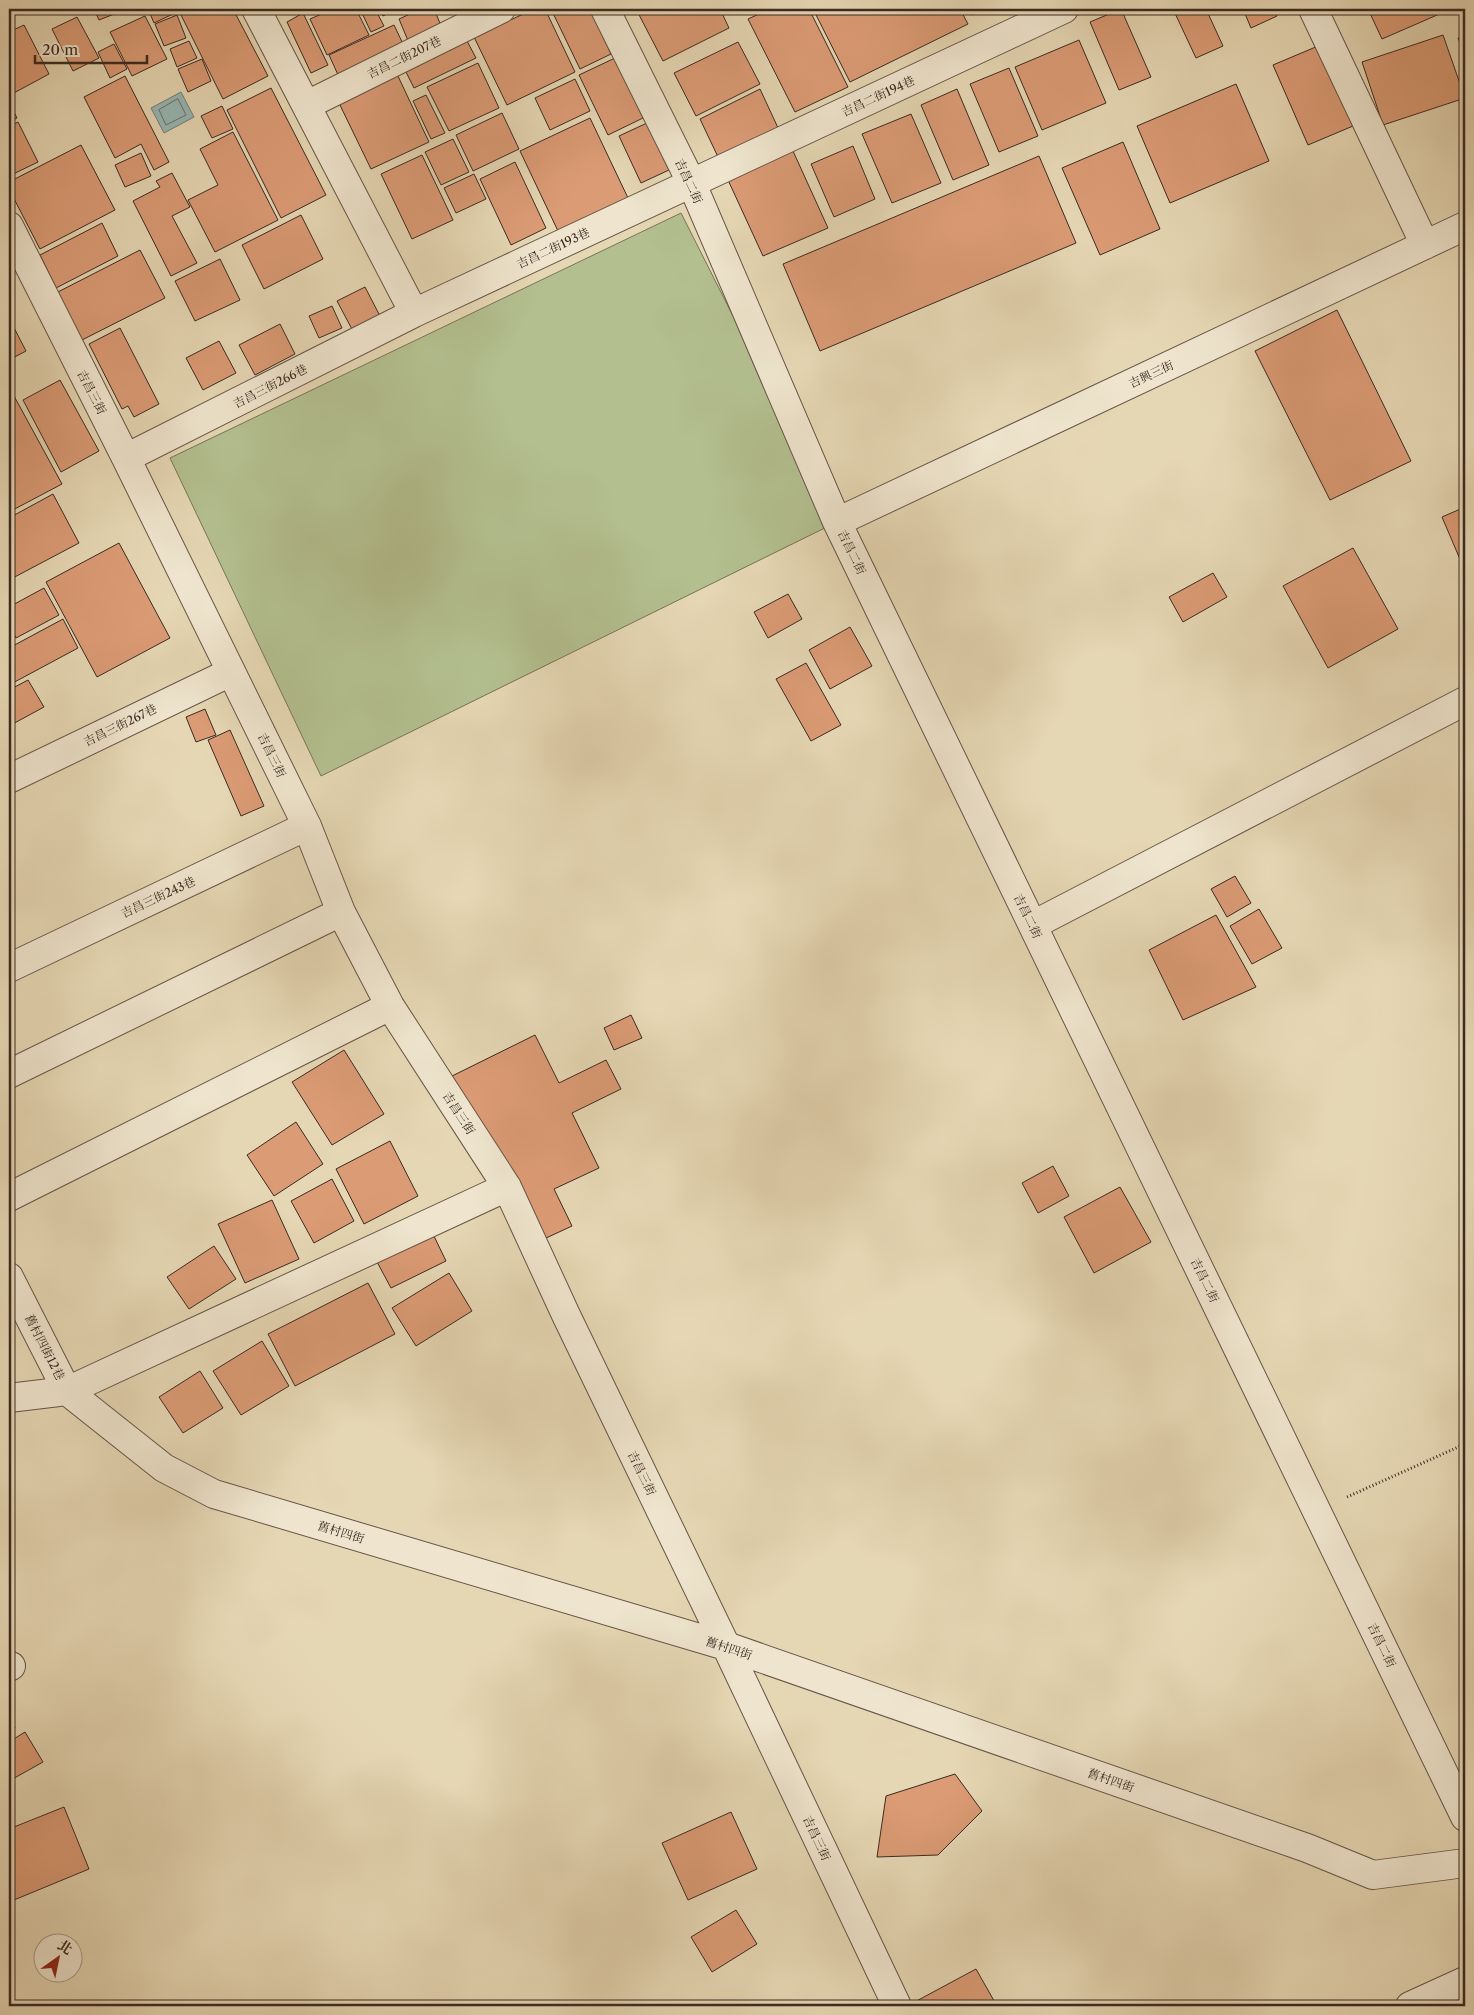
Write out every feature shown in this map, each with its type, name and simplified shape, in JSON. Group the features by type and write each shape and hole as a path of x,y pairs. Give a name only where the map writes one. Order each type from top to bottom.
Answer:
{"street":[{"path":"256,9 414,313"},
{"name":"吉昌二街207巷","path":"307,105 501,9"},
{"name":"吉昌二街","path":"605,9 692,184 837,522 1465,1817"},
{"name":"吉昌二街194巷","path":"692,184 1064,9"},
{"path":"1313,9 1425,245"},
{"name":"吉昌二街193巷","path":"414,313 692,184"},
{"name":"吉興三街","path":"837,522 1465,226"},
{"name":"吉昌三街","path":"11,238 126,458 307,826 341,912 390,1006 507,1187 566,1315 897,2006"},
{"name":"吉昌三街266巷","path":"126,458 414,313"},
{"name":"吉昌三街267巷","path":"9,779 231,672"},
{"path":"1033,925 1465,702"},
{"name":"吉昌三街243巷","path":"9,968 307,826"},
{"path":"9,1074 341,912"},
{"path":"9,1197 390,1006"},
{"path":"9,1398 68,1391 507,1187"},
{"name":"舊村四街12巷","path":"9,1277 68,1391"},
{"name":"舊村四街","path":"68,1391 164,1468 214,1494 726,1646 1306,1848 1373,1874 1465,1863"},
{"path":"1410,2006 1465,1981"}],"path":[{"path":"1316,1510 1465,1444"}],"green space":[{"path":"681,213 837,522 321,776 170,458"}],"water":[{"path":"181,92 194,117 164,133 151,108"}],"building":[{"path":"94,9 127,9 99,20"},
{"path":"148,9 171,9 173,14 154,23"},
{"path":"178,9 233,9 268,76 223,99"},
{"path":"333,9 356,9 369,35 327,55 310,19"},
{"path":"360,9 375,9 384,26 371,32"},
{"path":"379,9 396,9 383,16"},
{"path":"408,9 434,9 442,28 409,43 399,19 410,14"},
{"path":"534,9 545,9 575,72 507,105 474,37"},
{"path":"551,9 590,9 611,54 580,69"},
{"path":"636,9 720,9 729,28 663,61"},
{"path":"770,9 809,9 848,87 795,112 748,19"},
{"path":"813,9 960,9 968,24 850,82"},
{"path":"969,9 985,9 972,15"},
{"path":"1121,9 1151,77 1119,90 1090,22"},
{"path":"1173,9 1206,9 1223,46 1196,58"},
{"path":"1243,9 1274,9 1277,16 1251,28"},
{"path":"1368,9 1451,9 1382,39"},
{"path":"303,13 328,65 311,73 287,22"},
{"path":"177,15 186,38 164,46 155,24"},
{"path":"145,16 167,59 132,76 110,32"},
{"path":"77,17 99,58 73,71 52,29"},
{"path":"24,25 49,74 12,94 9,88 9,32"},
{"path":"394,25 404,46 339,77 329,55"},
{"path":"1443,35 1465,98 1383,125 1362,62"},
{"path":"1465,35 1465,56 1458,38"},
{"path":"1079,40 1106,103 1042,130 1015,67"},
{"path":"189,41 197,58 177,67 170,49"},
{"path":"467,41 476,58 414,88 405,70"},
{"path":"738,42 760,84 696,116 674,73"},
{"path":"114,44 127,69 110,78 98,52"},
{"path":"1318,46 1353,126 1308,145 1273,65"},
{"path":"615,58 643,118 608,135 579,75"},
{"path":"202,59 211,81 188,92 178,69"},
{"path":"478,63 499,108 449,131 427,87"},
{"path":"1009,68 1038,136 999,152 970,84"},
{"path":"397,74 429,142 371,169 338,101"},
{"path":"125,76 169,162 154,170 141,144 115,158 84,97"},
{"path":"575,79 590,111 550,130 535,98"},
{"path":"1236,84 1269,161 1170,203 1137,126"},
{"path":"271,88 326,195 281,218 227,110"},
{"path":"760,89 779,130 719,159 700,119"},
{"path":"957,89 989,165 953,180 921,105"},
{"path":"426,95 445,133 431,139 413,101"},
{"path":"9,102 17,118 9,122"},
{"path":"222,106 233,129 212,138 201,116"},
{"path":"502,113 519,149 473,171 456,135"},
{"path":"911,114 941,183 892,203 862,134"},
{"path":"590,118 628,198 558,231 520,151"},
{"path":"18,122 38,162 9,176 9,127"},
{"path":"647,123 669,170 641,183 619,136"},
{"path":"233,132 278,220 215,252 188,200 218,185 200,149"},
{"path":"453,139 469,172 441,185 425,152"},
{"path":"1123,142 1160,229 1100,255 1062,168"},
{"path":"81,145 115,210 40,249 9,189 9,182"},
{"path":"853,146 875,199 834,217 811,164"},
{"path":"793,151 828,228 763,256 728,180"},
{"path":"141,153 151,176 125,187 115,165"},
{"path":"422,155 453,220 412,239 381,174"},
{"path":"1039,156 1076,243 820,351 783,264"},
{"path":"515,162 546,228 511,245 480,179"},
{"path":"172,173 190,207 172,216 197,263 171,276 133,201 160,187 156,181"},
{"path":"474,174 486,199 456,213 444,188"},
{"path":"301,215 323,259 264,289 242,245"},
{"path":"102,223 118,256 56,288 40,255"},
{"path":"140,250 165,298 76,343 52,295"},
{"path":"220,259 240,300 195,321 175,281"},
{"path":"365,287 381,318 354,333 337,301"},
{"path":"332,306 342,328 319,338 309,316"},
{"path":"1337,310 1411,461 1330,500 1255,351"},
{"path":"9,318 26,351 9,360"},
{"path":"280,324 295,354 255,375 239,345"},
{"path":"120,328 159,404 134,417 128,406 122,409 89,344"},
{"path":"219,341 236,373 203,390 186,358"},
{"path":"60,380 99,451 61,472 23,400"},
{"path":"14,396 62,484 9,512 9,398"},
{"path":"53,494 79,543 9,580 9,518"},
{"path":"1465,507 1465,571 1442,517"},
{"path":"119,543 170,638 97,677 46,582"},
{"path":"1353,548 1398,629 1328,668 1283,586"},
{"path":"1213,573 1227,597 1183,622 1169,597"},
{"path":"44,588 59,615 16,638 9,624 9,607"},
{"path":"788,594 802,619 768,638 754,612"},
{"path":"63,619 78,648 9,685 9,648"},
{"path":"9,625 15,637 9,640"},
{"path":"850,627 872,666 830,689 809,650"},
{"path":"806,663 841,725 811,741 776,679"},
{"path":"28,680 44,707 9,726 9,690"},
{"path":"205,709 216,735 196,742 186,717"},
{"path":"230,730 264,806 241,816 208,740"},
{"path":"1235,876 1251,903 1227,917 1211,889"},
{"path":"1259,909 1282,948 1252,964 1230,926"},
{"path":"1216,915 1256,987 1183,1020 1149,950"},
{"path":"631,1015 642,1038 614,1050 604,1028"},
{"path":"535,1035 559,1083 606,1060 621,1089 572,1113 599,1168 554,1189 572,1226 531,1245 450,1077"},
{"path":"344,1050 384,1114 332,1145 292,1082"},
{"path":"296,1122 323,1164 274,1196 247,1155"},
{"path":"390,1141 418,1196 364,1224 336,1169"},
{"path":"1053,1166 1069,1196 1038,1213 1022,1183"},
{"path":"332,1179 354,1221 314,1243 291,1201"},
{"path":"1120,1187 1151,1242 1094,1273 1064,1217"},
{"path":"272,1200 299,1259 245,1283 218,1224"},
{"path":"432,1232 446,1261 391,1288 376,1260"},
{"path":"214,1246 236,1279 189,1309 167,1277"},
{"path":"449,1273 472,1311 416,1346 392,1308"},
{"path":"368,1283 395,1334 295,1386 268,1334"},
{"path":"262,1341 289,1386 241,1415 213,1371"},
{"path":"200,1371 223,1408 183,1433 159,1397"},
{"path":"9,1712 15,1728 9,1731"},
{"path":"25,1732 43,1762 9,1781 9,1742"},
{"path":"955,1774 982,1811 938,1855 877,1857 886,1796"},
{"path":"64,1807 89,1869 14,1900 9,1887 9,1829"},
{"path":"731,1812 757,1869 688,1900 662,1843"},
{"path":"736,1910 757,1944 712,1972 691,1937"},
{"path":"976,1969 997,2006 909,2005"}]}
